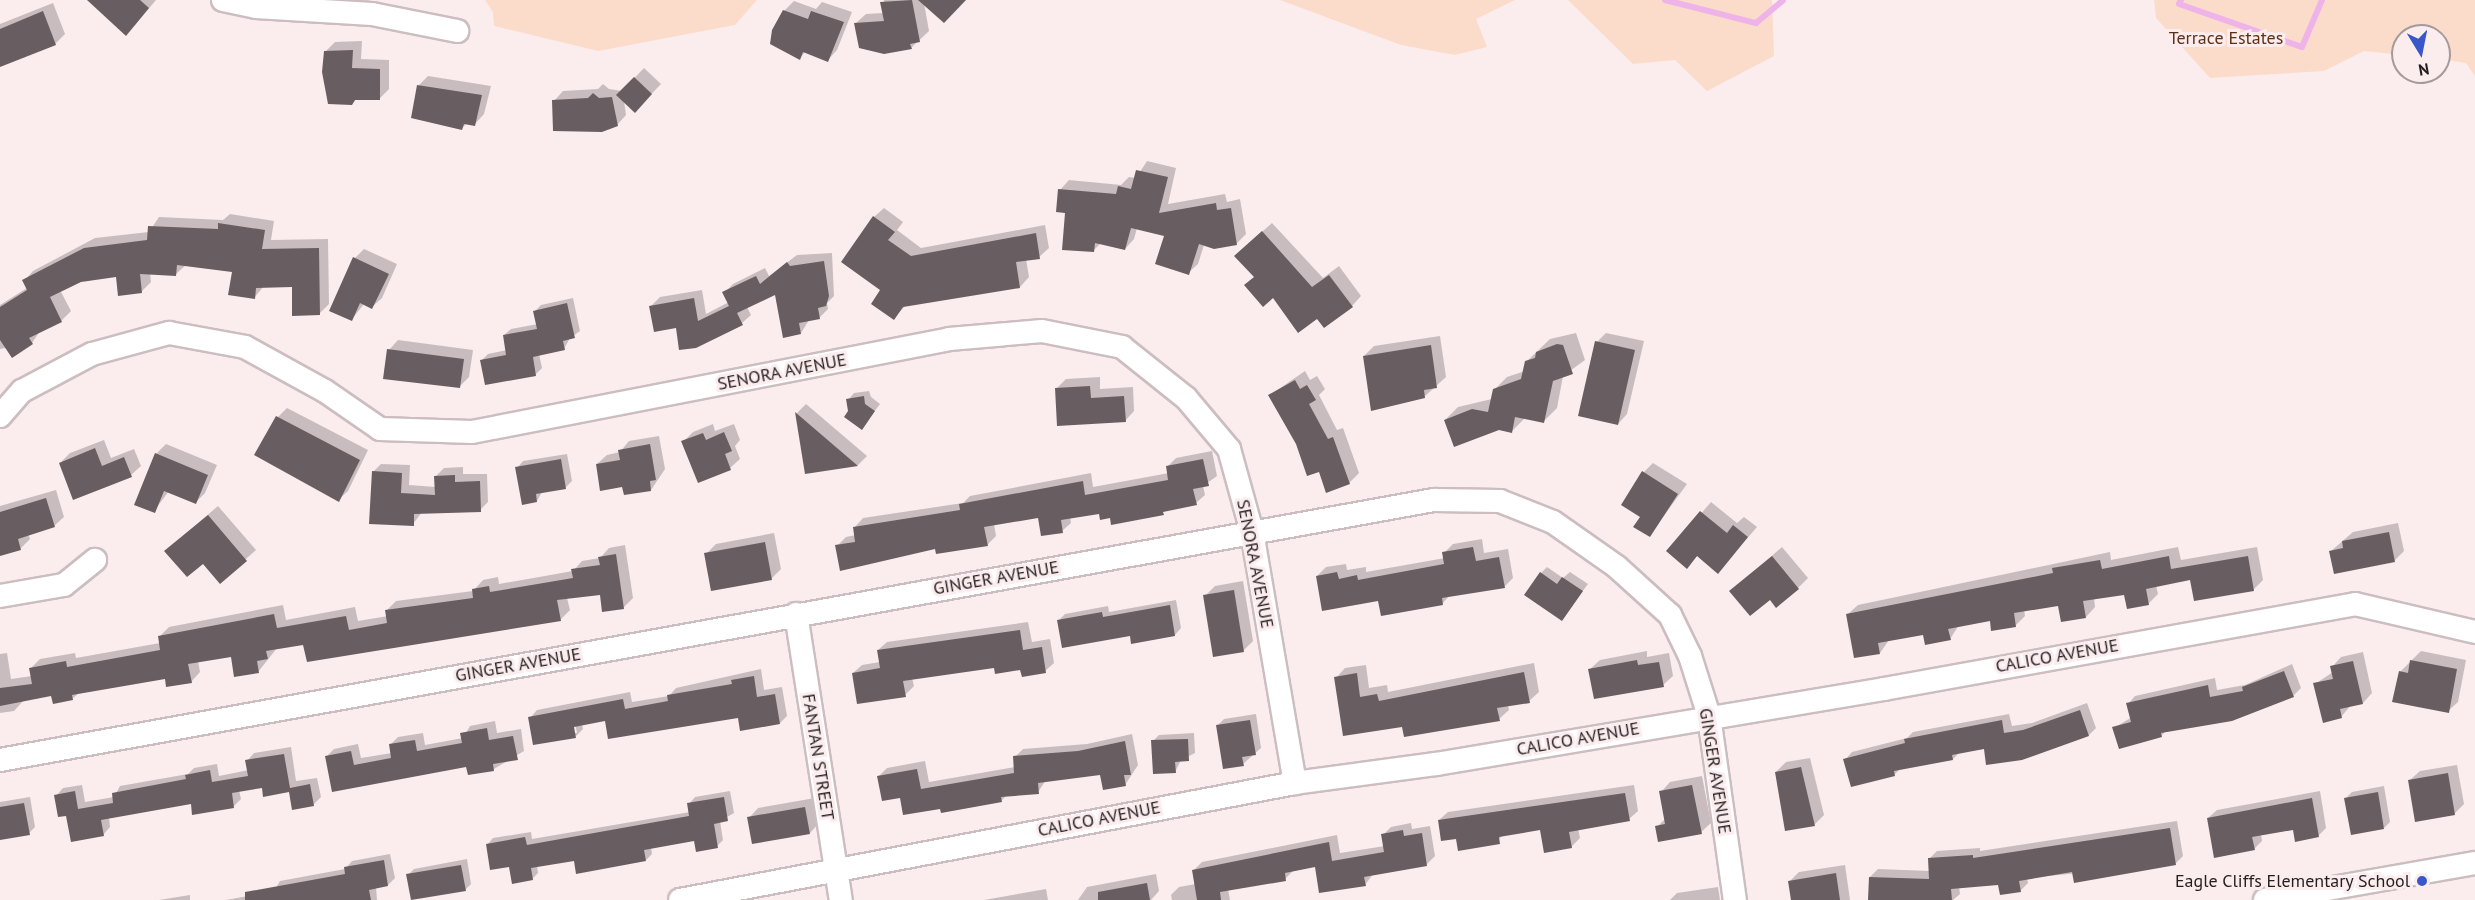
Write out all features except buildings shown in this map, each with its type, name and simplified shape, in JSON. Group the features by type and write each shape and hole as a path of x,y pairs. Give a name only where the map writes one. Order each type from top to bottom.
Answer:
{"street":[{"path":"222,0 256,7 372,14 457,31"},
{"name":"SENORA AVENUE","path":"0,416 22,392 92,354 169,333 245,347 325,391 380,429 472,432 950,339 1042,331 1122,347 1186,398 1229,449 1252,532 1295,783"},
{"name":"GINGER AVENUE","path":"0,760 1434,500 1500,501 1553,522 1617,567 1670,615 1690,656 1709,716 1735,900"},
{"path":"0,597 64,585 95,560"},
{"name":"CALICO AVENUE","path":"680,900 1295,783 1436,764 1709,716 1884,689 2355,604 2475,632"},
{"name":"FANTAN STREET","path":"796,614 841,900"},
{"path":"2265,900 2475,863"}],"green space":[{"path":"485,0 757,0 735,25 598,51 494,26 493,12"},
{"path":"1280,0 1515,0 1476,19 1487,47 1455,55 1401,45"},
{"path":"1568,0 1772,0 1774,56 1707,91 1675,60 1633,64"},
{"name":"Terrace Estates","path":"2154,0 2475,0 2475,76 2466,63 2451,61 2451,24 2391,24 2391,54 2364,51 2324,71 2210,78 2156,18"}],"waterway":[{"path":"1665,0 1756,23 1783,0"},
{"path":"2181,0 2179,4 2302,47 2322,0"}],"place":[{"name":"Eagle Cliffs Elementary School","path":"2422,881"}]}
